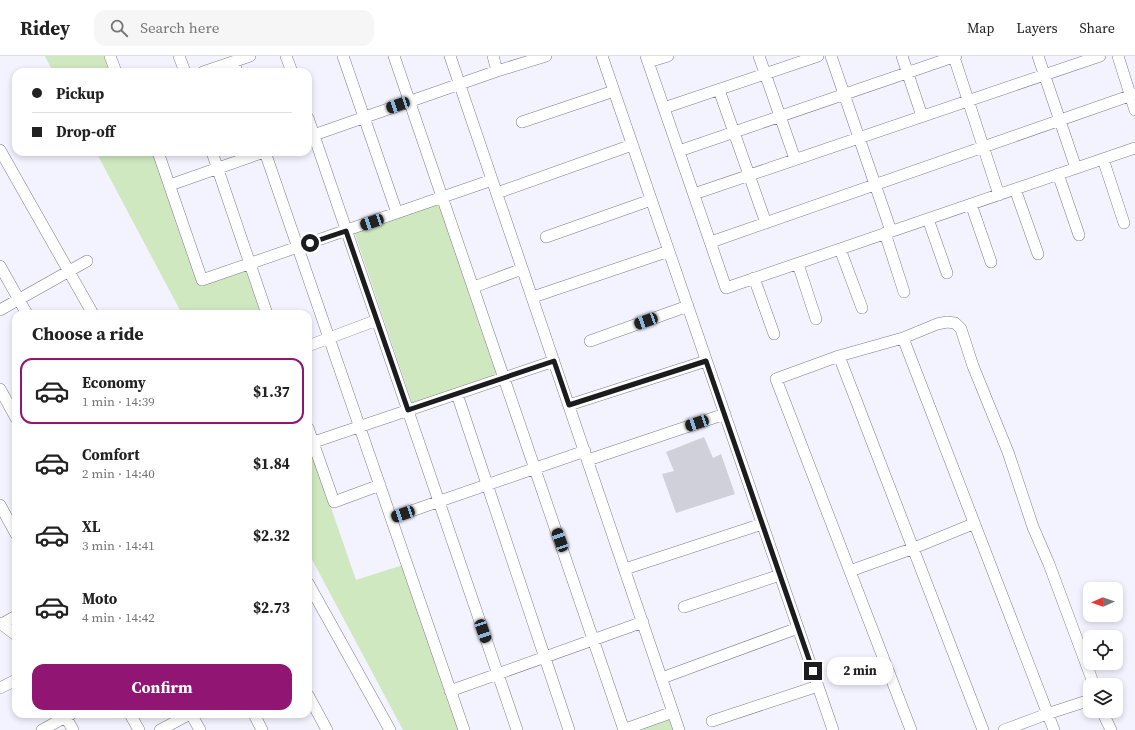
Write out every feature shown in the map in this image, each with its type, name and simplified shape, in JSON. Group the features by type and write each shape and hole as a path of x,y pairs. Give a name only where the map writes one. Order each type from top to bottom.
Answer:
{"street":[{"path":"110,56 114,68"},
{"path":"179,56 183,68"},
{"path":"286,56 290,68"},
{"path":"343,56 397,213"},
{"path":"394,56 536,468 624,730 674,712"},
{"path":"450,56 680,730"},
{"path":"493,56 497,71"},
{"path":"602,56 833,730"},
{"path":"668,56 647,59 726,288 1135,148"},
{"path":"759,56 795,159"},
{"path":"664,108 818,56"},
{"path":"831,56 875,185 904,292"},
{"path":"902,56 922,116"},
{"path":"679,151 955,56 999,195"},
{"path":"1038,56 1076,168"},
{"path":"694,194 1100,56"},
{"path":"1118,56 1133,95 1135,110"},
{"path":"235,67 247,57"},
{"path":"312,136 540,57"},
{"path":"719,90 766,223"},
{"path":"522,122 614,91"},
{"path":"711,242 1133,95"},
{"path":"312,139 377,320 517,730"},
{"path":"497,193 632,145"},
{"path":"0,150 91,310"},
{"path":"159,156 202,280 492,180"},
{"path":"214,156 266,310"},
{"path":"170,185 252,156"},
{"path":"265,156 464,730"},
{"path":"1103,159 1124,223"},
{"path":"1058,174 1079,235"},
{"path":"1015,189 1038,254"},
{"path":"546,237 651,200"},
{"path":"971,204 991,262"},
{"path":"928,219 947,273"},
{"path":"840,249 862,308"},
{"path":"533,297 669,251"},
{"path":"0,310 87,261"},
{"path":"798,264 816,319"},
{"path":"0,266 25,310"},
{"path":"474,287 522,269"},
{"path":"754,278 774,334"},
{"path":"590,341 688,306"},
{"path":"312,344 377,320"},
{"path":"910,730 776,379 839,356 903,338 937,324 947,322 956,323 961,329 976,373 1008,452 1033,527 1049,564 1091,678"},
{"path":"903,338 973,524 1054,730"},
{"path":"839,356 983,730"},
{"path":"314,442 554,361"},
{"path":"569,405 706,361"},
{"path":"0,389 12,411"},
{"path":"457,394 569,730"},
{"path":"391,518 536,468 586,456 725,414"},
{"path":"312,437 334,502 380,485"},
{"path":"0,505 12,527"},
{"path":"625,569 762,524"},
{"path":"850,571 914,548 973,524"},
{"path":"684,608 780,575"},
{"path":"312,591 390,730"},
{"path":"0,624 12,618"},
{"path":"450,691 643,622"},
{"path":"0,624 12,631"},
{"path":"662,678 798,628"},
{"path":"0,688 12,682"},
{"path":"712,722 818,686"},
{"path":"312,702 327,730"},
{"path":"1004,730 1083,702"},
{"path":"42,730 62,718"},
{"path":"68,718 73,730"},
{"path":"132,718 139,730"},
{"path":"160,730 183,718"},
{"path":"193,718 200,730"},
{"path":"256,718 262,730"},
{"path":"1105,718 1111,730"}],"green space":[{"path":"45,56 107,56 112,68 51,68"},
{"path":"98,156 156,156 200,284 248,267 263,310 180,310"},
{"path":"440,202 499,375 412,403 354,231"},
{"path":"312,453 356,580 403,565 460,730 403,730 312,559"},
{"path":"669,718 673,730 636,730"}],"building":[{"path":"704,437 713,458 721,454 735,494 676,513 662,474 674,471 666,452"}],"route":[{"path":"310,243 346,231 408,410 554,361 569,405 706,361 813,671"}]}
